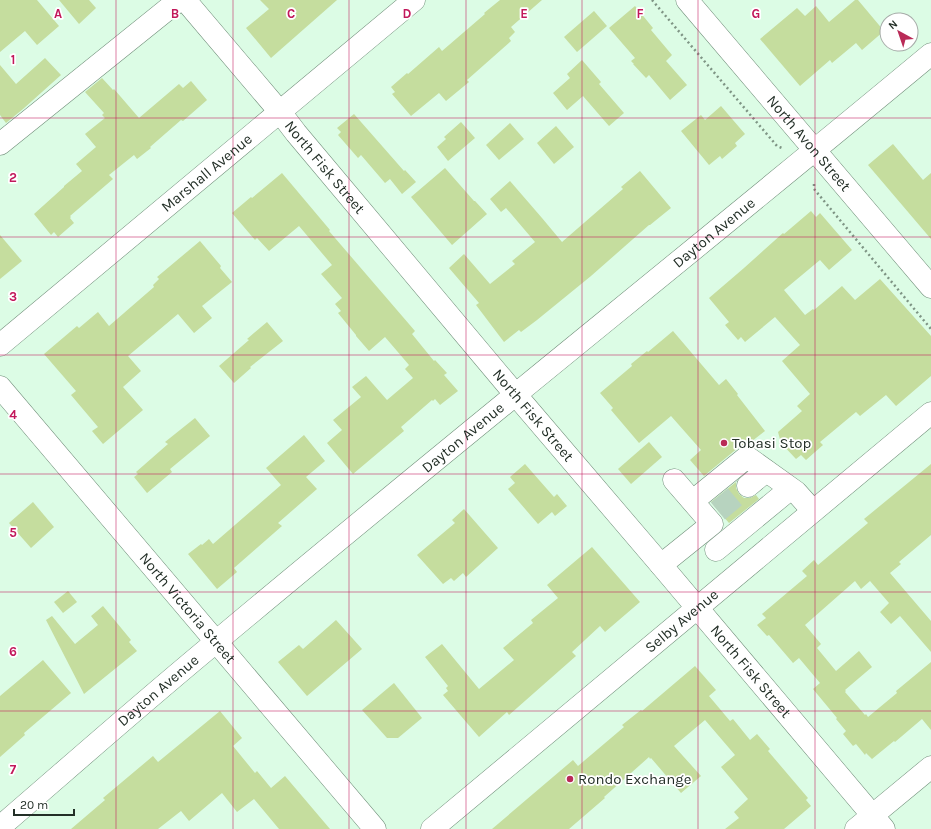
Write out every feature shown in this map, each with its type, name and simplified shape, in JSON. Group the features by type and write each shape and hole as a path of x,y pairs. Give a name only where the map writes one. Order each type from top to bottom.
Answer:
{"street":[{"path":"0,144 179,0"},
{"name":"North Fisk Street","path":"185,0 515,394 878,822"},
{"name":"Marshall Avenue","path":"0,345 414,0"},
{"name":"North Avon Street","path":"687,0 815,151 927,273"},
{"name":"Dayton Avenue","path":"0,828 216,642 515,394 815,151 931,54"},
{"name":"North Victoria Street","path":"0,387 375,829"},
{"name":"Selby Avenue","path":"432,829 931,413"},
{"path":"693,501 747,457 796,492 813,511"},
{"path":"748,486 766,471"},
{"path":"674,480 709,521 716,550 736,575"},
{"path":"716,550 790,489"},
{"path":"661,565 709,521"},
{"path":"856,829 878,822 931,767"}],"path":[{"path":"652,0 777,146 782,148"},
{"path":"814,184 814,188 931,329"}],"building":[{"path":"0,0 37,0 59,26 37,45 25,31 0,52"},
{"path":"59,0 89,0 96,8 79,24"},
{"path":"260,0 337,0 271,58 246,28 269,9"},
{"path":"500,0 542,0 511,27 515,32 509,38 511,41 467,80 469,82 446,101 439,93 411,116 392,94 395,92 391,87 439,47 442,51"},
{"path":"855,0 858,0 879,25 879,35 862,50 856,43 832,63 830,60 800,86 760,39 797,8 805,16 816,6 829,22"},
{"path":"635,6 653,28 651,30 672,55 666,61 687,85 670,100 649,75 646,78 633,64 631,61 635,58 609,28"},
{"path":"594,11 607,26 577,52 564,37"},
{"path":"45,58 61,75 6,123 0,115 0,65 16,84"},
{"path":"582,60 601,82 599,84 624,113 609,126 583,96 567,110 553,93 570,78 567,74"},
{"path":"102,78 113,90 114,89 139,118 179,84 183,88 191,81 207,100 183,121 181,120 137,159 134,155 109,175 113,179 70,216 74,223 58,237 54,232 51,235 34,214 82,171 76,164 96,147 85,134 105,118 102,115 104,113 85,92"},
{"path":"721,106 745,134 735,143 737,146 722,159 720,156 709,165 681,131 701,115 705,120"},
{"path":"354,114 404,171 405,170 416,182 402,194 390,179 385,183 361,155 358,158 338,135 341,132 337,128"},
{"path":"461,122 475,138 448,161 437,147 446,139 444,137"},
{"path":"510,123 524,139 499,160 486,145"},
{"path":"556,126 574,147 554,164 537,143"},
{"path":"893,144 923,180 931,173 931,239 868,165"},
{"path":"445,168 487,214 452,245 411,197"},
{"path":"640,171 671,208 537,320 521,332 519,330 504,342 476,305 479,303 449,268 464,254 490,284 515,264 512,261 535,242 506,208 501,212 490,199 510,181 562,242 623,189 621,187"},
{"path":"282,173 330,230 329,231 415,331 412,334 434,361 435,360 447,373 444,375 458,391 440,405 435,399 433,401 432,400 401,427 404,431 353,474 327,443 342,430 333,420 361,397 352,387 366,376 387,400 413,378 405,369 409,365 385,337 369,351 338,313 341,311 335,304 342,298 321,274 332,265 299,226 269,251 257,238 255,240 232,213"},
{"path":"811,211 816,217 820,213 852,250 829,270 820,260 784,290 805,315 813,309 814,310 842,286 855,300 880,279 931,336 931,376 896,406 886,395 860,416 856,412 820,442 823,445 806,460 801,455 796,459 781,443 778,432 802,411 797,406 810,394 782,361 800,345 775,317 745,342 741,337 738,340 725,325 729,322 709,298 783,233 784,234"},
{"path":"0,235 22,261 0,279"},
{"path":"200,241 232,282 202,306 212,318 194,333 178,314 128,356 141,371 123,387 143,410 103,444 92,431 98,427 71,395 76,391 44,354 77,326 79,328 98,312 109,326 154,287 153,285 159,279 157,277"},
{"path":"267,322 283,341 250,367 251,368 234,383 219,366"},
{"path":"673,331 719,385 726,379 765,431 747,445 739,447 704,476 690,460 701,450 671,416 639,443 611,410 613,408 600,393 632,366 631,364"},
{"path":"195,418 210,436 170,469 172,472 147,493 134,477 138,474 136,472 168,444 165,442"},
{"path":"304,435 325,461 306,477 317,489 278,523 282,526 234,568 237,572 217,589 188,554 209,539 213,544 281,485 266,468"},
{"path":"649,442 662,457 631,484 618,469"},
{"path":"525,464 554,497 557,494 567,506 555,516 552,512 538,524 508,489 515,483 510,477"},
{"path":"931,464 931,535 899,562 901,564 890,573 931,621 931,652 900,616 891,624 880,612 889,603 870,581 861,589 855,581 805,625 821,644 817,648 836,671 859,651 872,667 845,690 845,692 868,717 931,662 931,730 922,719 872,759 866,753 865,755 856,744 853,746 843,734 846,731 813,689 820,683 799,658 793,663 769,635 767,636 757,625 766,618 762,614 807,576 802,571 814,560 818,565 868,523 864,519"},
{"path":"736,482 736,488 739,494 744,498 750,498 756,495 759,499 729,523 711,502"},
{"path":"33,502 54,527 31,548 9,523"},
{"path":"464,509 498,548 466,577 463,573 454,581 451,578 443,584 417,555 455,523 452,520"},
{"path":"592,547 640,602 605,632 600,626 572,652 576,656 509,715 507,712 479,737 443,695 448,691 446,688 448,686 425,657 442,644 479,689 514,660 503,648 533,623 531,620 558,598 547,585"},
{"path":"68,591 77,602 63,613 54,602"},
{"path":"103,606 131,640 129,642 137,651 84,694 46,620 52,616 75,644 98,625 91,616"},
{"path":"336,620 362,649 307,696 278,662 299,645 303,649"},
{"path":"43,660 71,693 24,733 25,735 0,757 0,696"},
{"path":"695,666 716,690 709,696 730,721 733,719 750,740 757,734 770,749 768,751 808,798 806,800 811,806 784,829 725,829 739,818 734,812 748,799 721,767 735,755 705,720 674,746 701,776 681,793 649,757 569,829 492,829 573,760 578,766 624,727 622,725 641,710 642,711"},
{"path":"394,683 422,718 398,738 387,738 362,710"},
{"path":"220,711 242,738 233,746 255,773 257,771 271,788 285,776 330,829 279,829 254,799 237,812 222,793 189,821 181,811 158,829 71,829 105,800 103,798 153,756 158,762"}],"tunnel":[{"path":"718,511 748,486"}],"place":[{"name":"Tobasi Stop","path":"724,443"},
{"name":"Rondo Exchange","path":"570,779"}]}
